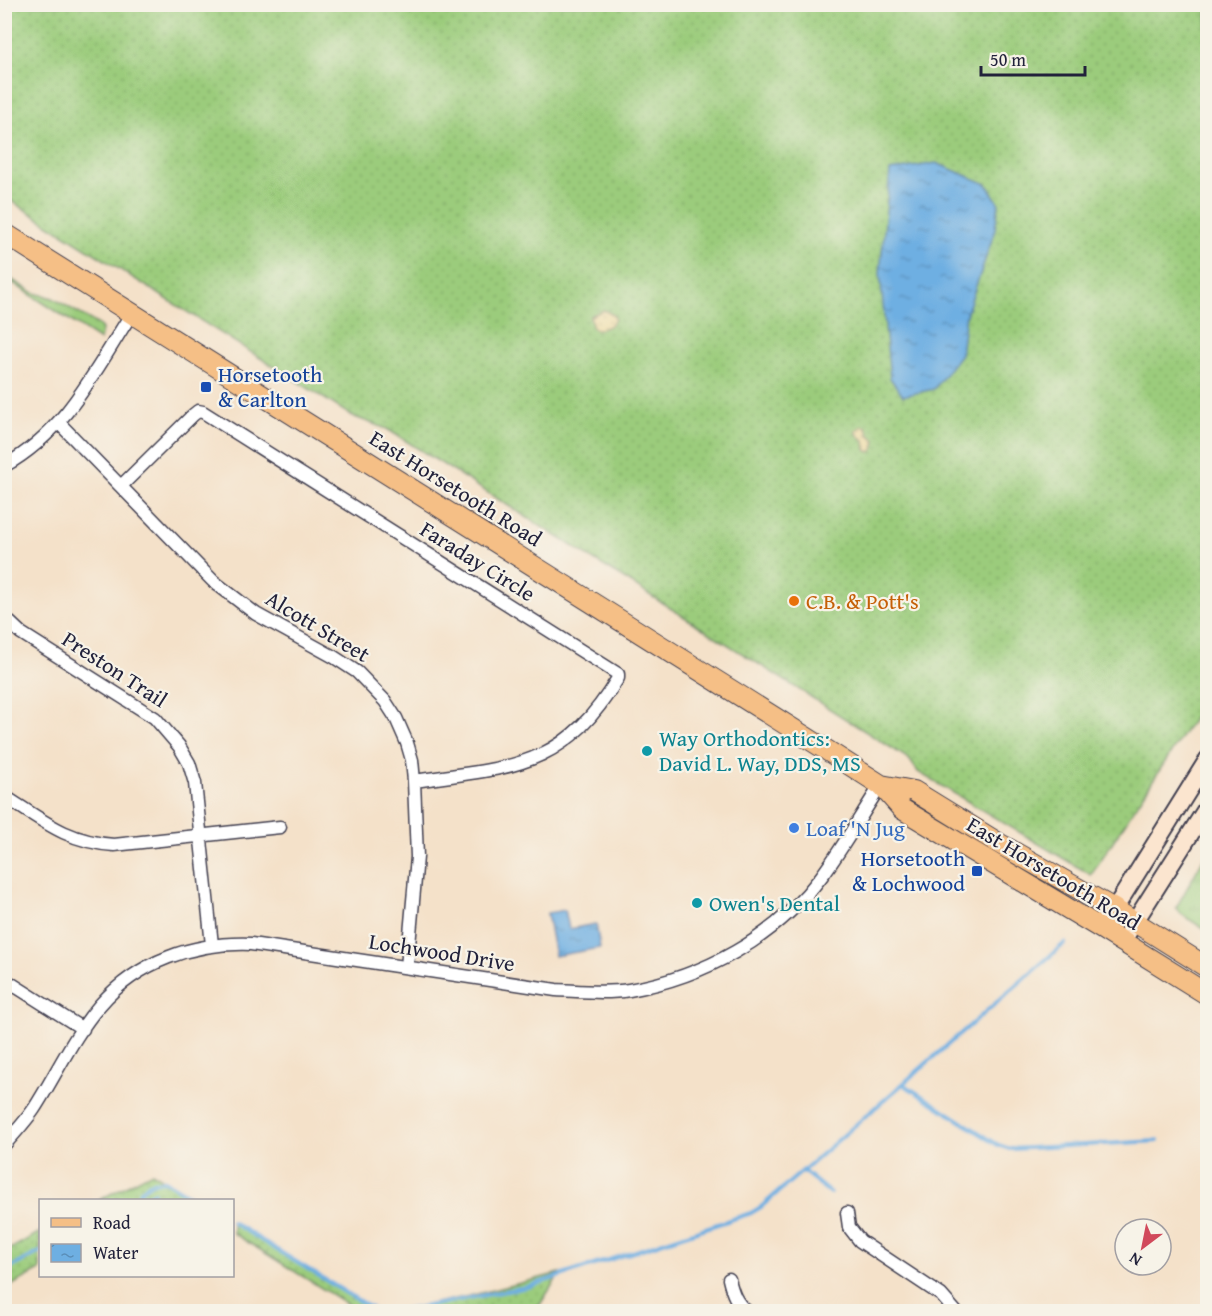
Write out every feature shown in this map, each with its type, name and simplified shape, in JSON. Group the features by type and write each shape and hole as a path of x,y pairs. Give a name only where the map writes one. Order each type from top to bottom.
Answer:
{"main road":[{"name":"East Horsetooth Road","path":"4,233 881,785 902,809 1208,995"},
{"path":"1102,929 1208,759"},
{"name":"East Horsetooth Road","path":"881,785 914,791 1000,844 1114,909 1208,968"},
{"path":"1122,942 1208,806"}],"street":[{"path":"4,466 30,449 59,423 75,404 132,313"},
{"name":"Faraday Circle","path":"121,486 193,415 198,411 203,412 618,674 607,697 583,727 565,742 541,756 500,769 414,781"},
{"name":"Alcott Street","path":"59,423 213,581 256,614 357,672 370,683 396,718 407,742 414,781 416,867 407,968"},
{"name":"Preston Trail","path":"4,617 21,633 148,713 170,732 180,746 195,783 212,945"},
{"name":"Lochwood Drive","path":"4,1145 33,1111 99,1006 138,972 167,957 212,945 251,944 556,990 627,991 683,976 715,963 748,944 796,906 833,861 881,785"},
{"path":"4,796 63,833 95,844 114,845 280,827"},
{"path":"4,979 83,1029"},
{"path":"847,1213 849,1227 860,1241 941,1294 956,1311"},
{"path":"729,1279 737,1302 748,1311"}],"green space":[{"path":"4,5 1207,5 1207,698 1091,875 918,772 909,759 387,429 352,416 5,197"},
{"path":"4,275 34,293 53,298 99,325 102,329 100,340 5,278"},
{"path":"1207,852 1208,931 1181,914 1176,908"},
{"path":"152,1172 196,1199 174,1197 169,1199 101,1199"},
{"path":"234,1223 377,1311 358,1311 234,1234"},
{"path":"39,1233 39,1271 5,1289 5,1252"},
{"path":"560,1273 536,1311 398,1311 469,1296"}],"sand":[{"path":"604,310 613,315 615,319 605,328 593,328 590,316"},
{"path":"862,426 867,427 869,434 876,441 874,449 870,452 866,450 865,440 856,431"}],"water":[{"path":"936,163 987,184 999,204 994,234 966,315 961,354 934,389 903,396 890,378 880,273 890,171"},
{"path":"565,910 569,929 596,924 600,948 555,956 547,913"}],"waterway":[{"path":"396,1312 527,1287 751,1213 761,1207 1065,943"},
{"path":"903,1084 998,1145 1010,1149 1158,1141"},
{"path":"803,1171 830,1193"},
{"path":"138,1199 141,1190 153,1182 165,1181 195,1199"},
{"path":"141,1199 154,1192"},
{"path":"234,1223 377,1312"},
{"path":"4,1271 39,1253"}],"place":[{"name":"Horsetooth & Carlton","path":"206,387"},
{"name":"C.B. & Pott's","path":"794,601"},
{"name":"Way Orthodontics: David L. Way, DDS, MS","path":"647,751"},
{"name":"Loaf 'N Jug","path":"794,828"},
{"name":"Horsetooth & Lochwood","path":"977,871"},
{"name":"Owen's Dental","path":"697,903"}]}
